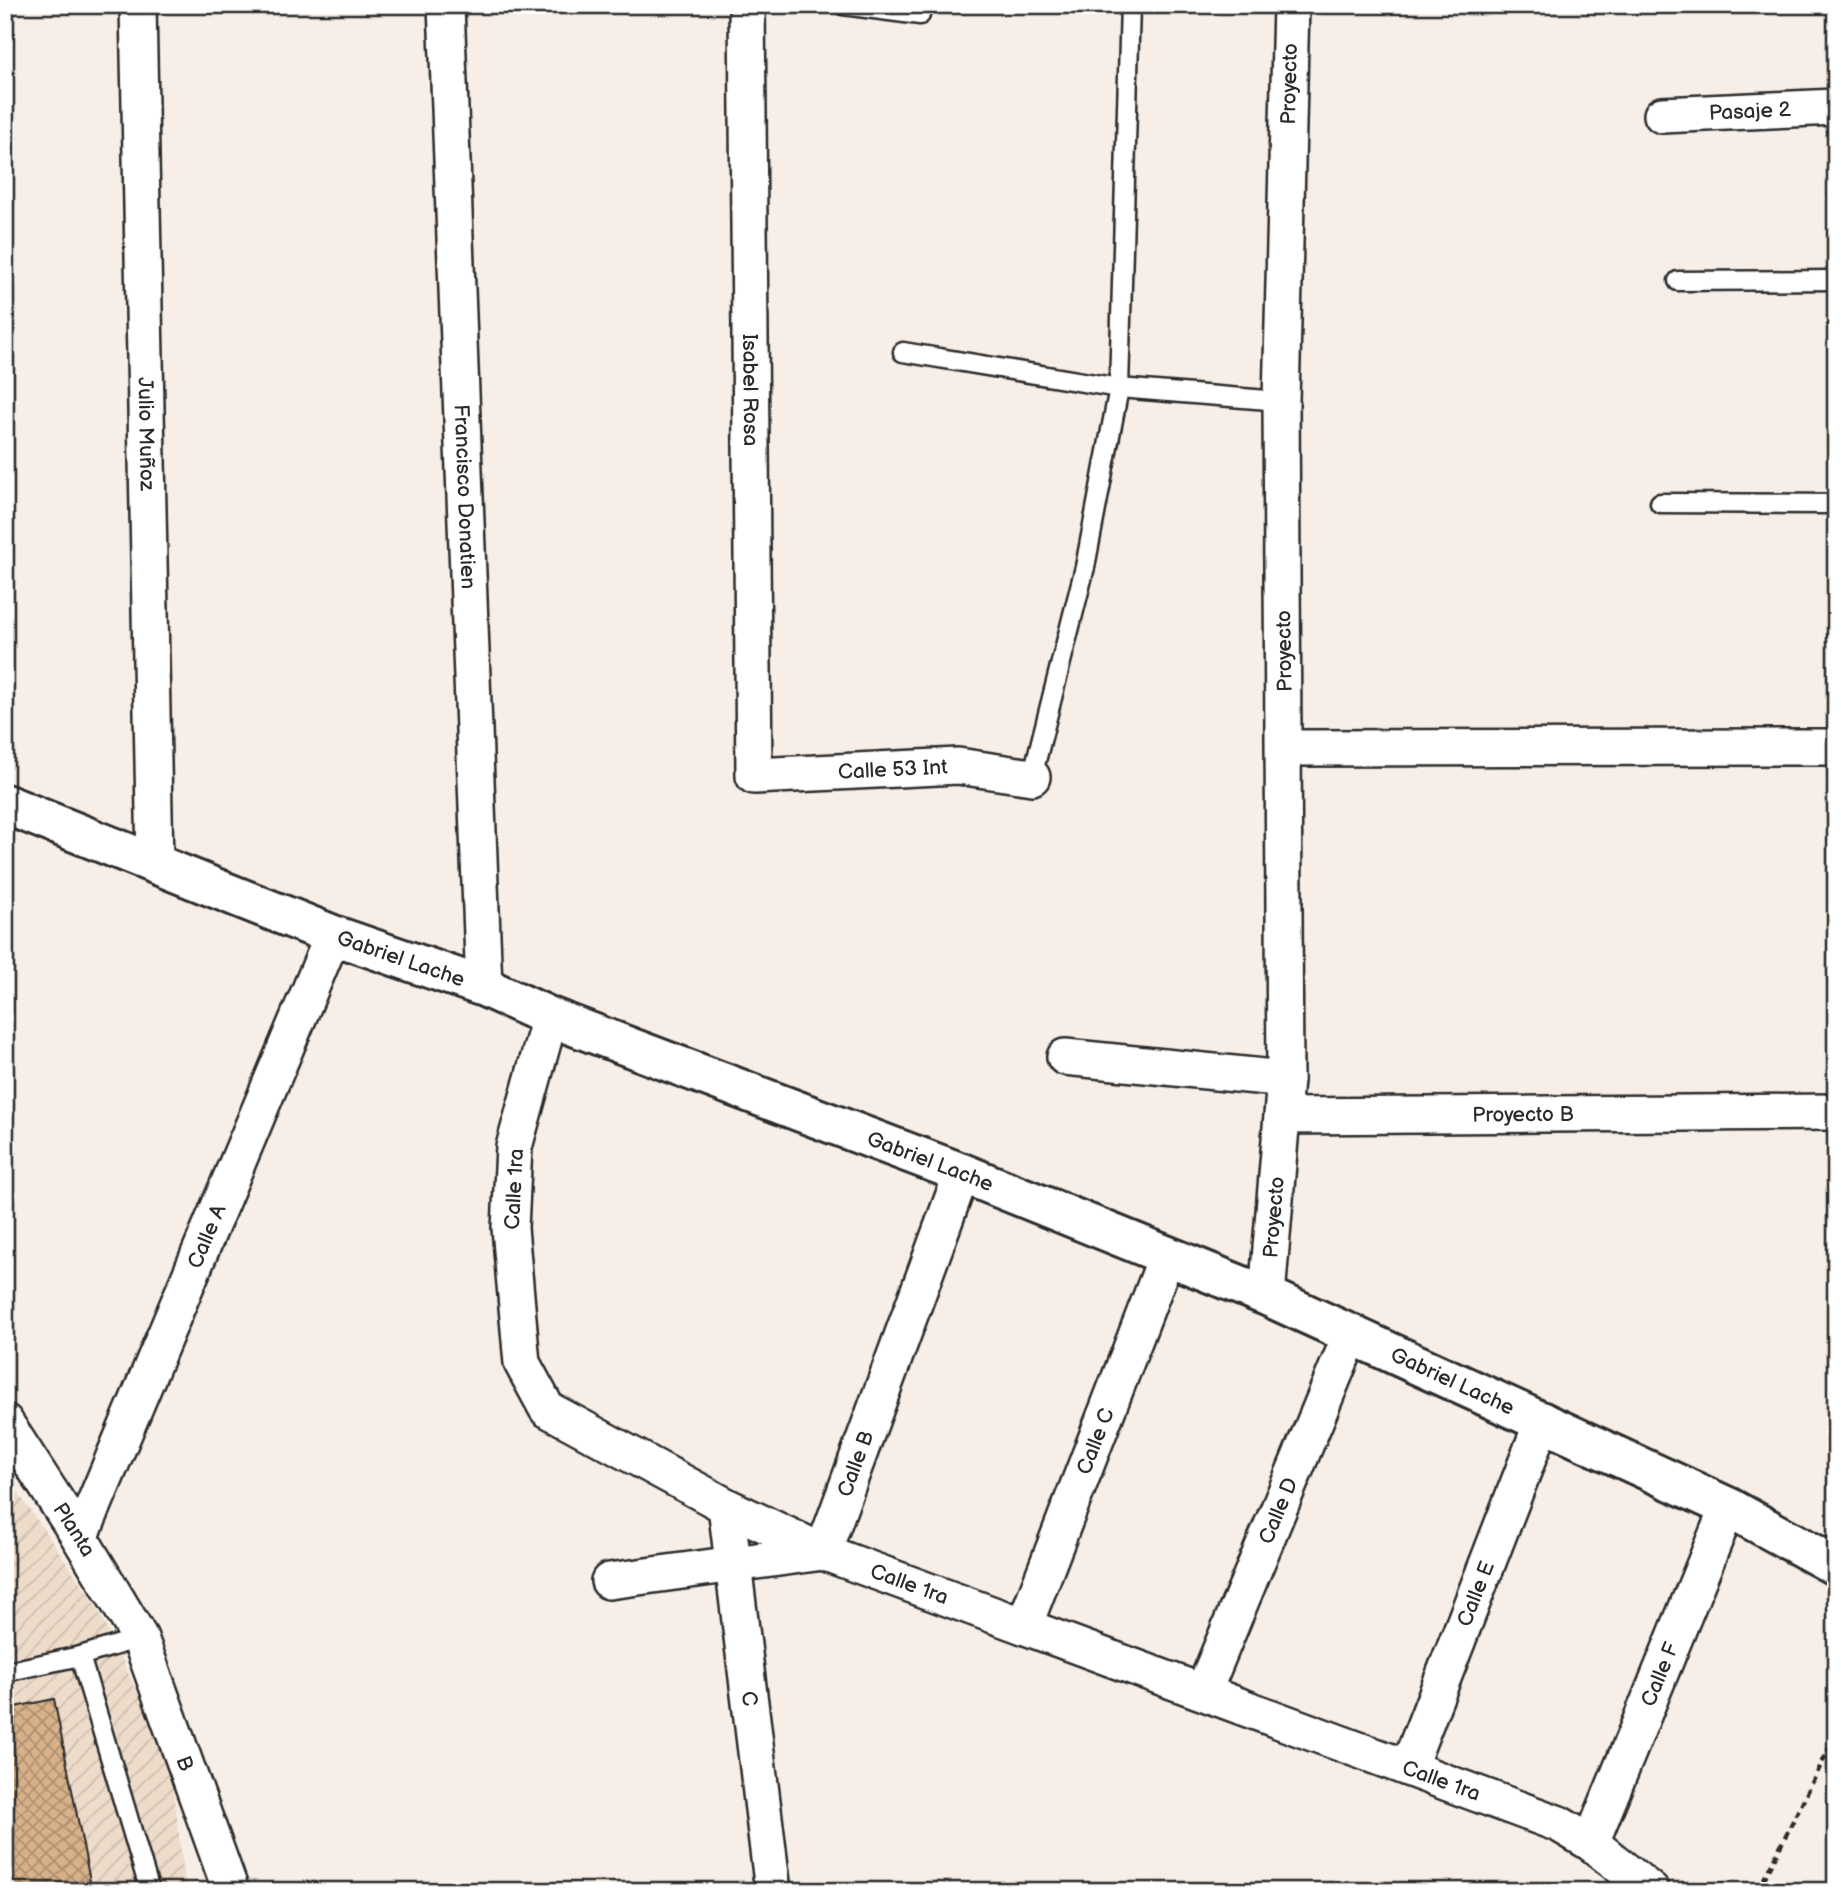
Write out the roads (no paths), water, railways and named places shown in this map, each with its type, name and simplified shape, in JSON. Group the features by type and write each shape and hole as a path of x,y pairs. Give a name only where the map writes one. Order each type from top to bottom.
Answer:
{"street":[{"name":"Julio Muñoz","path":"138,5 155,863"},
{"name":"Francisco Donatien","path":"446,5 484,987"},
{"name":"Isabel Rosa","path":"747,5 754,776"},
{"name":"Proyecto","path":"1267,1296 1285,1079 1281,401 1292,5"},
{"name":"Pasaje 2","path":"1662,115 1836,107"},
{"path":"1285,748 1836,747"},
{"name":"Calle 53 Int","path":"754,776 958,766 1032,777"},
{"name":"Gabriel Lache","path":"5,804 333,935 484,987 550,1017 962,1173 1166,1258 1267,1296 1352,1332 1728,1507 1836,1566"},
{"name":"Calle A","path":"80,1538 333,935"},
{"name":"Calle 1ra","path":"550,1017 514,1147 510,1228 522,1363 547,1409 726,1506 823,1552 1203,1690 1559,1824 1591,1843 1651,1891"},
{"path":"1065,1057 1285,1079"},
{"name":"Proyecto B","path":"1283,1116 1836,1112"},
{"name":"Calle B","path":"823,1552 962,1173"},
{"name":"Calle C","path":"1024,1626 1166,1258"},
{"name":"Calle D","path":"1203,1690 1352,1332"},
{"name":"Calle E","path":"1408,1768 1543,1420"},
{"name":"Planta","path":"5,1422 80,1538 140,1638"},
{"name":"C","path":"726,1506 773,1891"},
{"name":"Calle F","path":"1591,1843 1728,1507"},
{"path":"609,1581 823,1552"},
{"name":"B","path":"140,1638 231,1891"}],"lane":[{"path":"843,5 920,15"},
{"path":"1032,777 1085,567 1119,388 1130,5"},
{"path":"1678,281 1836,280"},
{"path":"903,352 1119,388 1281,401"},
{"path":"1660,503 1836,504"},
{"path":"5,1672 80,1656 140,1638"},
{"path":"80,1656 150,1891"}],"waterway":[{"path":"1830,1891 1836,1885"}]}
